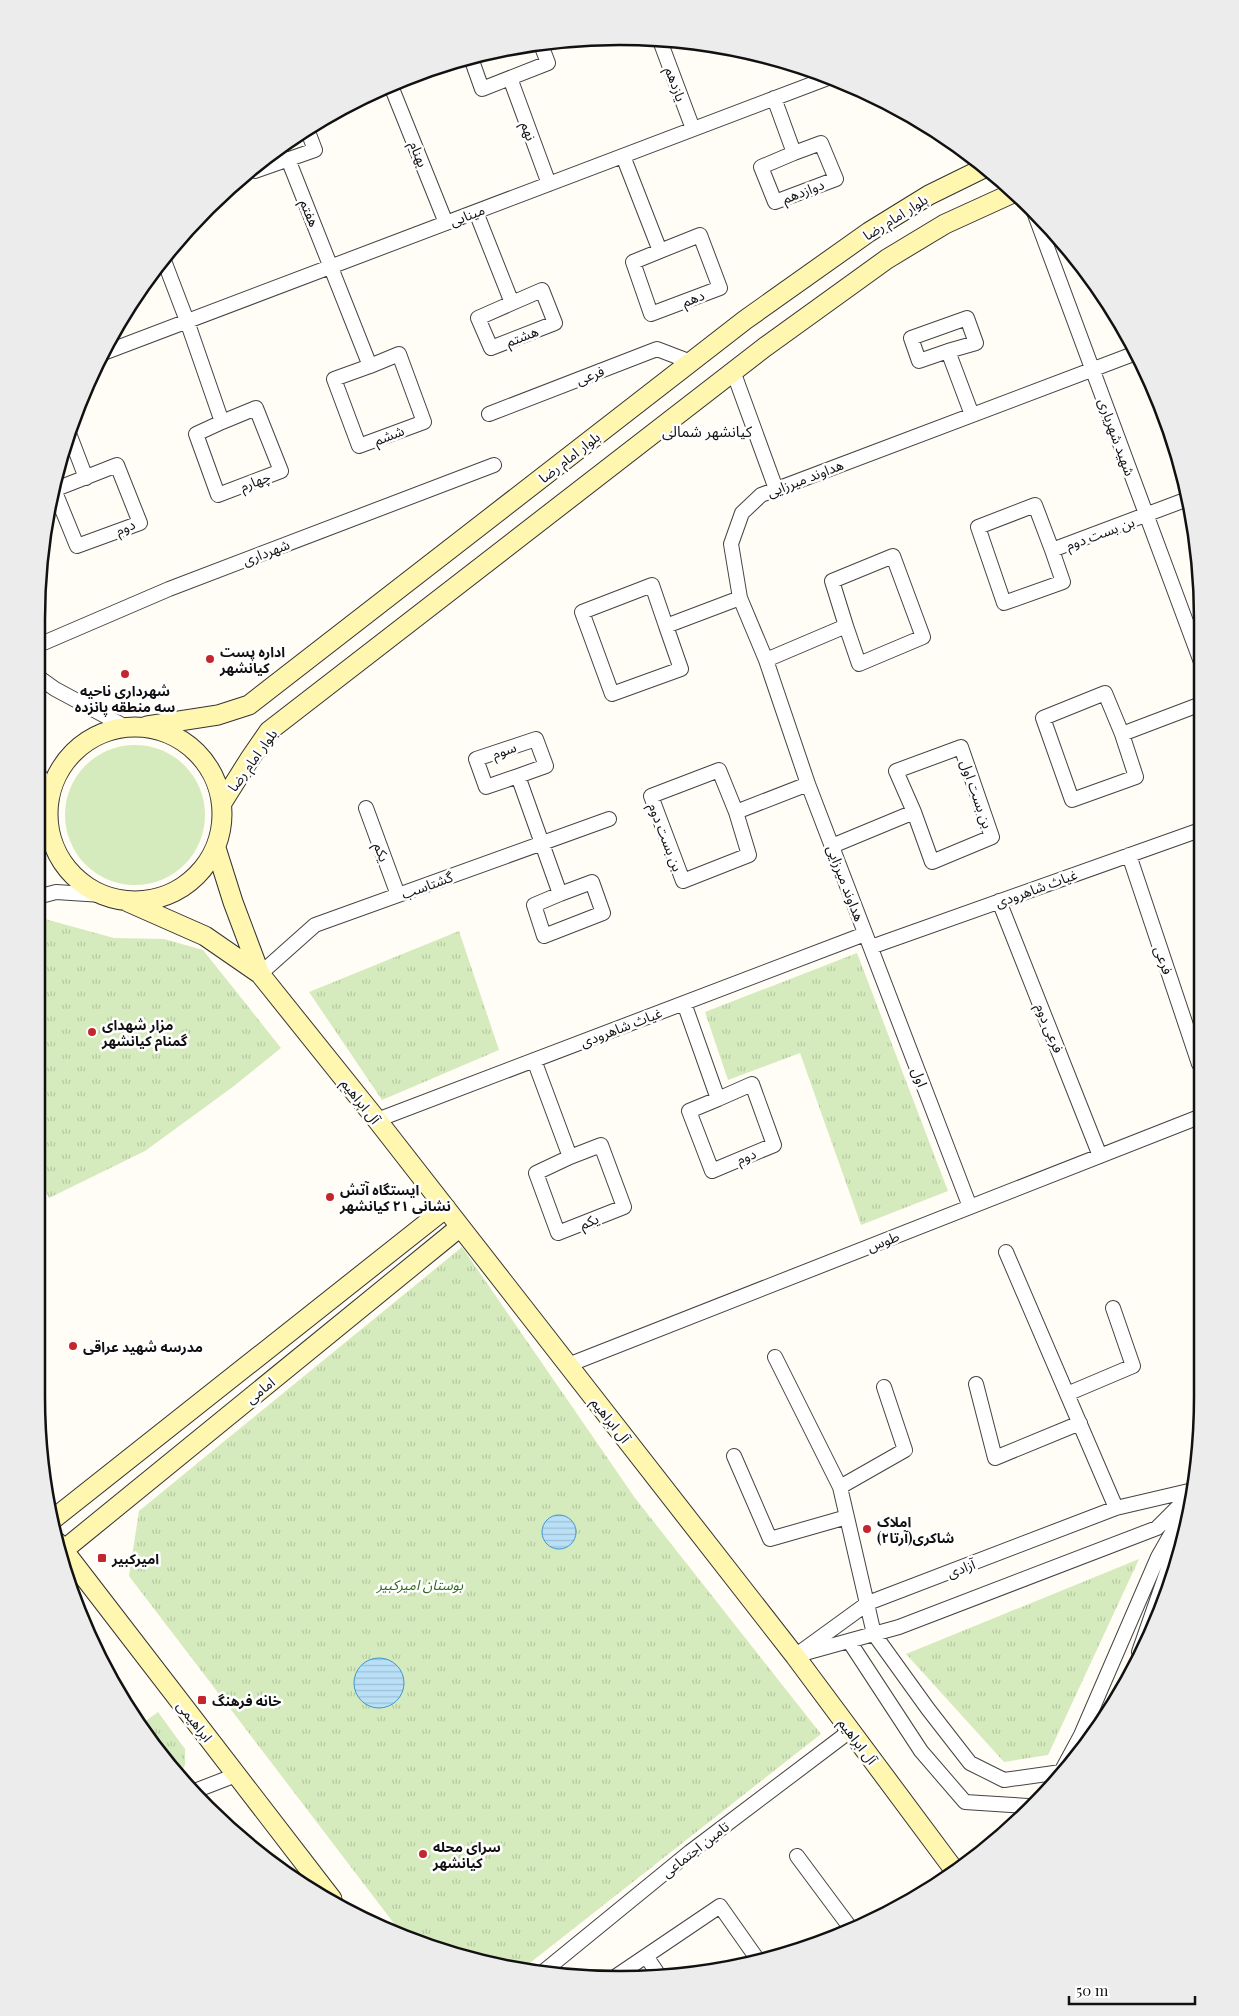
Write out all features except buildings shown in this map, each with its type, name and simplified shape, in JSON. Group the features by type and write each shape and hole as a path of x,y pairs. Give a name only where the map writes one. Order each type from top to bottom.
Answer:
{"main road":[{"name":"بلوار امام رضا","path":"147,726 218,714 249,705 745,320 869,232 929,195 978,171"},
{"name":"بلوار امام رضا","path":"222,803 270,731 733,371 887,259 945,224 1007,196"},
{"path":"124,901 154,899 169,895 189,884 205,868 216,848 222,826 222,803 216,780 209,767 189,744 169,732 147,726 124,726 100,733 80,745 63,763 52,785 48,809 49,831 56,851 68,870 83,885 102,895 124,901 205,936 260,974"},
{"path":"216,848 233,902 260,974"},
{"name":"آل ابراهیم","path":"260,974 377,1120 795,1656 951,1865"},
{"name":"امامی","path":"58,1516 446,1208"},
{"name":"امامی","path":"65,1544 460,1227"},
{"name":"ابراهیمی","path":"69,1560 323,1888"}],"street":[{"name":"یازدهم","path":"662,47 693,129"},
{"path":"473,64 482,90 548,63 543,50"},
{"name":"نهم","path":"510,78 549,184"},
{"name":"مینایی","path":"112,350 819,81"},
{"name":"بهنام","path":"393,92 446,223"},
{"path":"774,98 794,153"},
{"path":"267,167 315,150 309,136"},
{"name":"دوازدهم","path":"821,143 836,179 775,202 761,167 794,153 821,143"},
{"path":"623,156 660,251"},
{"name":"هفتم","path":"288,159 332,267"},
{"path":"476,212 512,303"},
{"name":"شهید شهریاری","path":"1040,229 1194,643"},
{"name":"دهم","path":"700,235 720,288 651,314 633,262 660,251 700,235"},
{"path":"166,267 222,422"},
{"path":"332,267 370,366"},
{"name":"هشتم","path":"542,290 556,324 490,348 478,318 512,303 542,290"},
{"name":"فرعی","path":"489,414 657,349 692,362"},
{"path":"948,351 972,415"},
{"name":"ششم","path":"399,354 424,422 360,446 334,379 370,366 399,354"},
{"name":"هداوند میرزایی","path":"868,940 808,784 766,660 740,598 731,544 742,513 761,495 1129,355"},
{"path":"733,371 776,489"},
{"name":"چهارم","path":"256,408 281,471 218,495 196,434 222,422 256,408"},
{"path":"73,443 86,478"},
{"name":"دوم","path":"58,499 77,546 140,523 117,465 61,489"},
{"name":"شهرداری","path":"45,642 169,589 494,466"},
{"path":"1147,515 1182,501"},
{"name":"بن بست دوم","path":"1035,505 1052,550 1063,582 1004,603 978,527 1035,505"},
{"name":"بن بست دوم","path":"1052,550 1147,515"},
{"path":"893,556 923,637 859,664 846,626 832,581 893,556"},
{"path":"652,585 666,626 681,669 612,694 582,612 652,585"},
{"path":"666,626 740,598"},
{"path":"766,660 846,626"},
{"path":"45,682 124,726"},
{"path":"1105,693 1122,734 1136,777 1072,800 1043,718 1105,693"},
{"path":"1122,734 1194,707"},
{"name":"سوم","path":"536,739 546,766 518,776 486,787 476,759 536,739"},
{"name":"بن بست اول","path":"960,747 992,837 932,862 914,812 896,771 960,747"},
{"name":"بن بست دوم","path":"719,770 736,812 749,855 683,880 651,796 719,770"},
{"path":"518,776 560,894"},
{"path":"736,812 808,784"},
{"path":"45,795 48,809"},
{"name":"یکم","path":"366,808 398,895"},
{"path":"832,846 914,812"},
{"name":"گشتاسب","path":"260,974 315,925 609,820"},
{"name":"غیاث شاهرودی","path":"377,1120 684,1003 868,940 999,901 1194,832"},
{"name":"فرعی","path":"1129,855 1194,1046"},
{"path":"592,882 603,913 544,936 534,904 560,894 592,882"},
{"path":"45,895 56,892 102,895"},
{"name":"فرعی دوم","path":"999,901 1100,1156"},
{"name":"اول","path":"868,940 970,1207"},
{"path":"684,1003 718,1099"},
{"path":"534,1060 570,1158"},
{"name":"دوم","path":"752,1084 774,1145 712,1171 689,1111 718,1099 752,1084"},
{"name":"طوس","path":"568,1365 1194,1119"},
{"name":"یکم","path":"601,1145 624,1207 558,1233 536,1173 570,1158 601,1145"},
{"path":"1006,1252 1116,1508"},
{"path":"1067,1394 1133,1366 1113,1308"},
{"path":"775,1358 840,1487 874,1634 928,1710 970,1763 1004,1780 1052,1773"},
{"path":"976,1384 995,1458 1080,1423"},
{"path":"840,1487 905,1450 884,1387"},
{"path":"734,1456 770,1539 847,1517"},
{"name":"آزادی","path":"795,1656 868,1603 1116,1508 1185,1494"},
{"name":"آزادی","path":"795,1656 899,1626 1157,1528 1184,1501"},
{"path":"1077,1744 1158,1557 1181,1516"},
{"path":"849,1641 921,1752 965,1802 1023,1806"},
{"name":"تامین اجتماعی","path":"550,1967 690,1852 850,1731"},
{"path":"200,1789 236,1775"},
{"path":"798,1856 847,1923"},
{"path":"624,1971 720,1906 754,1954"},
{"path":"646,1956 655,1970"}],"green space":[{"path":"135,745 149,746 162,750 185,765 200,788 204,801 204,829 200,842 185,865 162,880 149,884 135,885 121,884 108,880 85,865 70,842 66,829 65,815 66,801 70,788 85,765 108,750 121,746"},
{"path":"45,919 114,938 164,939 203,950 281,1048 234,1086 145,1151 49,1198 45,1190"},
{"path":"459,931 499,1050 382,1100 309,992"},
{"path":"857,953 948,1191 861,1225 800,1053 728,1080 705,1012"},
{"name":"بوستان امیرکبیر","path":"462,1247 635,1498 821,1734 529,1964 507,1960 435,1941 395,1925 129,1576 139,1511"},
{"path":"1139,1559 1048,1755 1004,1762 906,1654"},
{"path":"158,1712 185,1749 185,1765 183,1769 164,1746 146,1721"}],"water":[{"path":"559,1515 566,1516 571,1520 575,1525 575,1539 571,1544 566,1548 559,1549 552,1548 547,1544 543,1539 542,1532 543,1525 547,1520 552,1516"},
{"path":"374,1658 384,1658 397,1665 404,1678 404,1688 397,1701 384,1708 374,1708 365,1704 358,1697 354,1688 354,1678 358,1669 365,1662"}],"place":[{"name":"اداره پست کیانشهر","path":"210,659"},
{"name":"شهرداری ناحیه سه منطقه پانزده","path":"125,674"},
{"name":"مزار شهدای گمنام کیانشهر","path":"92,1032"},
{"name":"ایستگاه آتش نشانی ۲۱ کیانشهر","path":"330,1197"},
{"name":"مدرسه شهید عراقی","path":"73,1346"},
{"name":"املاک شاکری(آرتا۲)","path":"867,1529"},
{"name":"امیرکبیر","path":"102,1558"},
{"name":"خانه فرهنگ","path":"202,1700"},
{"name":"سرای محله کیانشهر","path":"423,1854"}],"district":[{"name":"کیانشهر شمالی","path":"707,431"}]}
